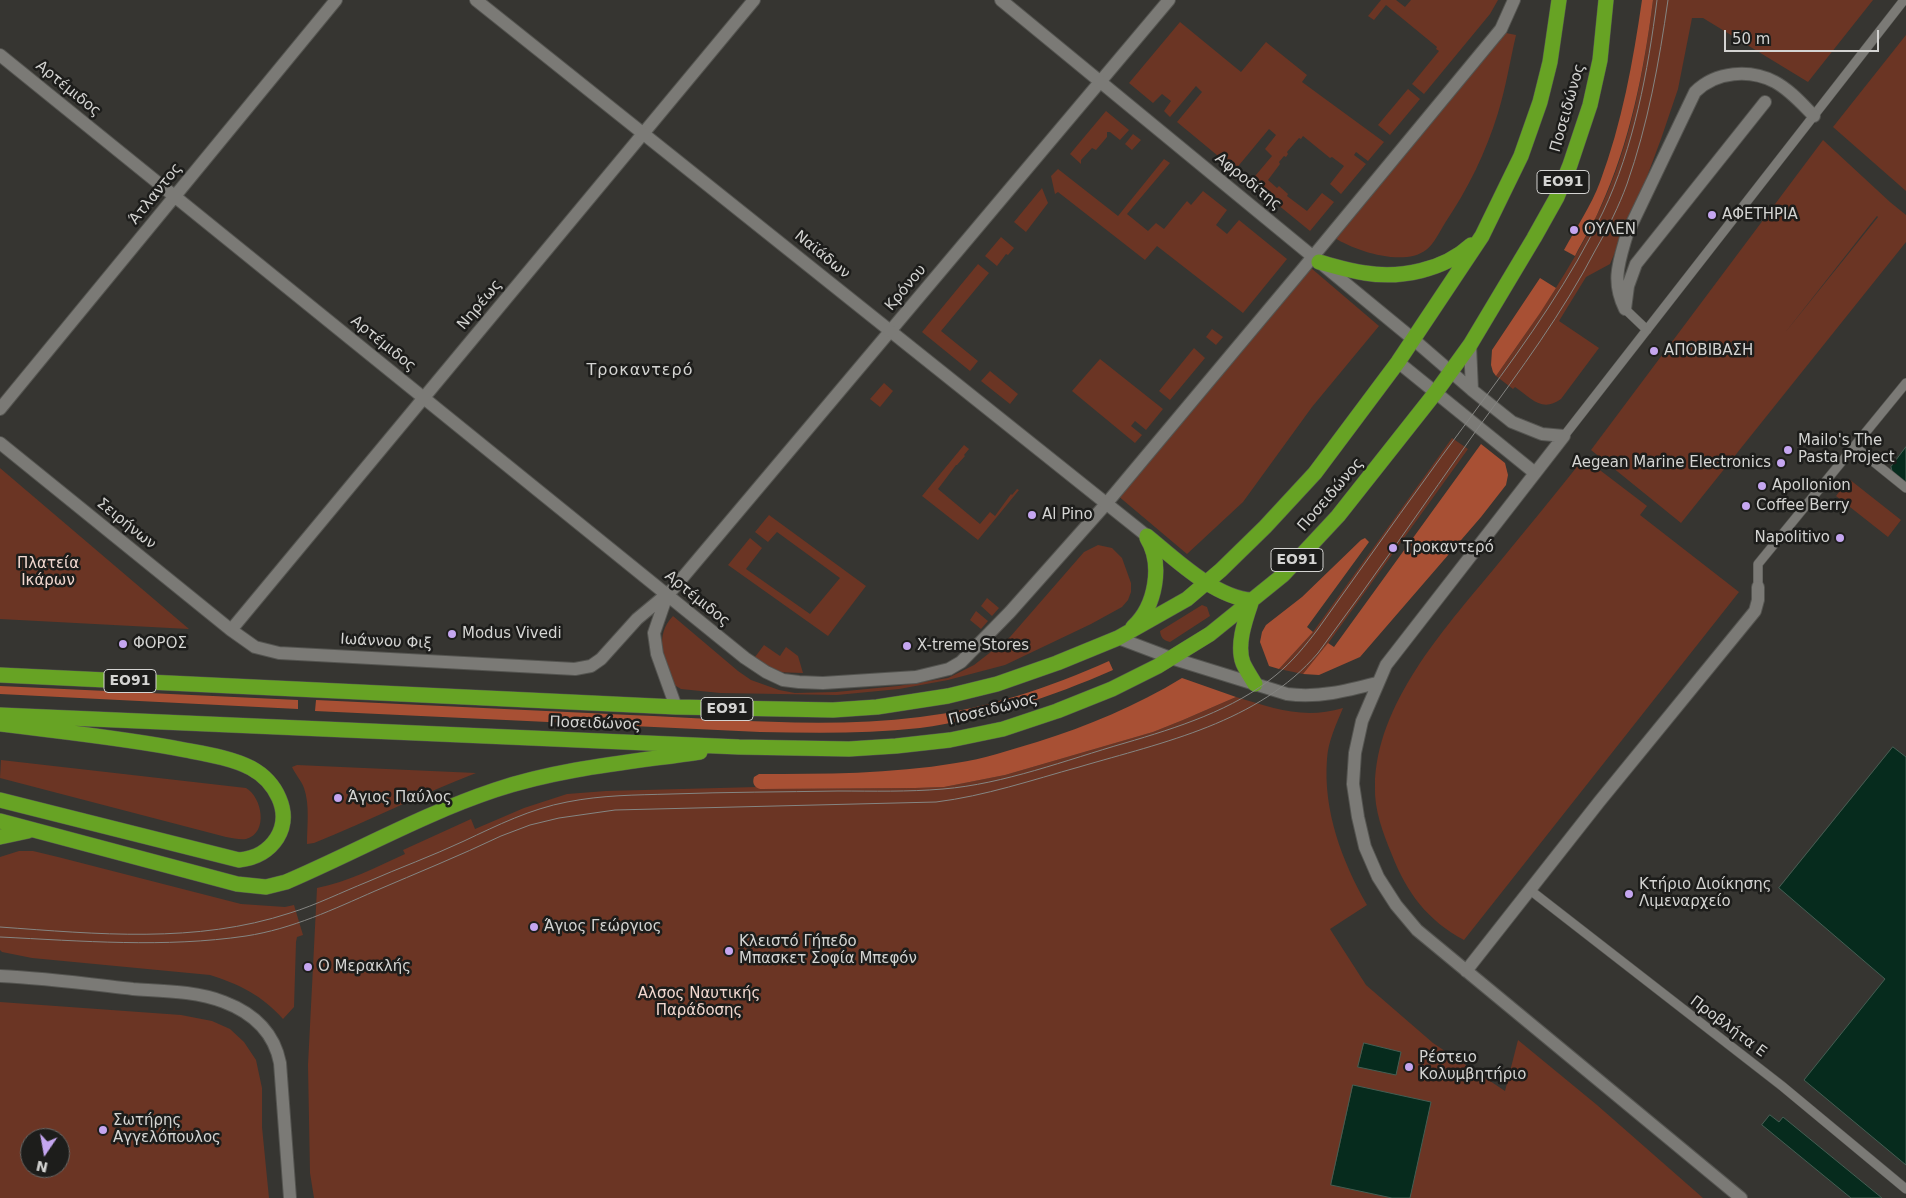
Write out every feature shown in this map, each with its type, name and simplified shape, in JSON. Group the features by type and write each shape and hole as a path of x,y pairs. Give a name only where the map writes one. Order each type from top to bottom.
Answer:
{"highway":[{"name":"Ποσειδώνος","path":"0,675 676,707 833,710 948,696 997,684 1057,664 1118,638 1187,599 1265,527 1315,473 1398,362 1482,236 1521,156 1540,102 1550,62 1559,0"},
{"name":"Ποσειδώνος","path":"0,715 739,747 849,749 950,740 1003,729 1057,711 1112,689 1171,658 1210,634 1283,575 1338,516 1436,392 1470,345 1557,197 1570,165 1590,104 1598,69 1606,0"},
{"path":"1316,260 1366,274 1404,274 1423,270 1454,258 1482,236"},
{"path":"1147,536 1207,582 1243,600 1252,600 1242,637 1241,655 1254,684"},
{"path":"1118,638 1142,618 1152,595 1156,571 1155,559 1153,547 1147,536"},
{"path":"0,724 161,745 200,752 236,762 250,768 270,782 276,790 282,806 283,824 280,834 268,849 251,858 239,860 0,800"},
{"path":"0,821 237,884 266,887 286,882 460,802 497,789 590,767 739,747"},
{"path":"0,837 16,832 34,830"}],"street":[{"name":"Άτλαντος","path":"0,409 336,0"},
{"name":"Ναϊάδων","path":"476,0 1147,536"},
{"name":"Νηρέως","path":"231,630 425,399 754,0"},
{"name":"Αφροδίτης","path":"1001,0 1512,422 1542,434 1564,436"},
{"name":"Κρόνου","path":"667,595 891,332 1169,0"},
{"path":"1106,504 1316,260 1501,28 1514,0"},
{"name":"Αρτέμιδος","path":"0,55 745,658 766,672 783,680 823,683 916,677 949,669 975,649 1106,504"},
{"path":"1625,309 1619,296 1616,282 1619,259 1627,234 1695,92 1709,81 1728,75 1756,75 1783,87 1814,116"},
{"path":"1625,309 1628,286 1636,264 1765,102"},
{"path":"1470,345 1472,390"},
{"path":"1398,362 1535,473"},
{"path":"1564,436 1386,665 1362,721 1355,754 1353,784 1358,818 1365,848 1378,877 1396,906 1417,930 1741,1198"},
{"name":"Σειρήνων","path":"0,443 231,630"},
{"path":"1466,972 1754,611 1758,600 1758,587"},
{"path":"667,595 654,633 657,654 676,707"},
{"name":"Ιωάννου Φιξ","path":"231,630 255,647 279,653 575,669 591,666 601,660 636,619 667,595"},
{"path":"1118,638 1171,658 1287,694 1330,695 1377,683"},
{"path":"0,970 14,977"},
{"path":"0,976 188,994 224,1002 257,1020 271,1036 277,1048 280,1062 290,1198"}],"lane":[{"path":"1564,436 1904,0"},
{"path":"1625,309 1647,330"},
{"path":"1758,587 1758,564 1906,383"},
{"path":"1854,446 1906,488"},
{"name":"Προβλήτα E","path":"1530,890 1782,1086 1906,1188"}],"green space":[{"path":"1381,0 1396,0 1405,7 1411,0 1498,0 1490,14 1424,94 1412,84 1439,51 1436,49 1437,47 1386,5 1374,20 1368,16"},
{"path":"1653,0 1873,0 1808,82 1703,18 1692,18 1678,89 1645,182 1610,264 1586,277 1559,321 1599,348 1561,399 1548,405 1542,404 1515,387 1513,389 1496,376 1565,274 1589,231 1611,184 1635,107"},
{"path":"1180,22 1241,72 1266,42 1307,75 1302,82 1384,142 1368,161 1356,152 1354,155 1366,164 1341,194 1330,184 1344,166 1332,157 1330,158 1303,136 1287,152 1286,157 1284,156 1279,162 1280,164 1268,180 1277,188 1279,186 1288,194 1287,196 1307,211 1322,193 1334,202 1310,231 1250,182 1272,156 1265,149 1276,135 1269,129 1235,170 1177,122 1202,92 1196,86 1170,117 1164,111 1171,101 1162,94 1153,103 1129,83"},
{"path":"1506,33 1516,35 1503,94 1493,128 1469,184 1432,244 1417,255 1393,257 1367,252 1335,238"},
{"path":"1906,35 1906,191 1833,127"},
{"path":"1408,89 1420,99 1390,135 1378,125"},
{"path":"1106,111 1129,130 1120,140 1110,132 1107,132 1107,137 1096,150 1092,148 1081,160 1081,164 1070,154"},
{"path":"1133,134 1141,140 1132,150 1125,144"},
{"path":"1823,140 1906,215 1906,242 1681,523 1591,450","holes":["1877,216 1878,217 1784,334"]},
{"path":"1164,159 1170,163 1127,214 1148,231 1156,223 1164,229 1187,201 1191,205 1203,191 1227,210 1216,225 1227,234 1239,220 1287,259 1243,313 1157,246 1145,260 1058,192 1055,194 1051,176 1058,169 1118,216"},
{"path":"1042,188 1048,203 1026,232 1014,222"},
{"path":"1001,237 1014,248 1008,255 1006,254 997,266 985,256"},
{"path":"978,264 989,273 941,331 978,361 970,371 922,332"},
{"path":"1311,268 1379,326 1312,407 1243,502 1187,554 1117,495"},
{"path":"1212,329 1223,337 1216,345 1206,337"},
{"path":"1194,348 1205,358 1170,400 1159,391"},
{"path":"1100,359 1163,409 1146,430 1135,421 1131,426 1142,435 1135,443 1072,391"},
{"path":"990,371 1018,394 1010,404 981,381"},
{"path":"884,383 893,391 880,407 870,399"},
{"path":"1452,438 1468,449 1319,656 1303,674 1279,669 1313,632"},
{"path":"964,445 969,449 965,456 938,489 980,524 990,512 995,516 1011,494 1017,489 1019,490 978,540 922,496"},
{"path":"1584,458 1647,506 1640,515 1739,592 1464,940 1439,924 1420,904 1404,882 1382,830 1376,804 1375,786 1378,756 1387,726 1400,697 1416,669 1454,617"},
{"name":"Πλατεία Ικάρων","path":"0,468 189,629 0,619"},
{"path":"1849,479 1901,520 1888,537 1836,496"},
{"path":"769,515 866,586 828,636 728,565 750,538 762,548 746,569 810,614 840,578 777,532 768,542 755,532"},
{"path":"1098,545 1112,548 1122,558 1131,583 1131,592 1128,600 1122,607 1091,624 1005,665 948,680 899,689 837,695 720,693 681,689 671,683 662,648 662,639 667,623 673,616 738,671 751,680 779,690 795,693 836,692 898,686 948,678 974,665 1010,637 1084,552"},
{"path":"987,598 999,608 992,616 981,606"},
{"path":"1202,605 1207,607 1210,616 1170,642 1163,638 1160,631"},
{"path":"976,611 988,621 981,629 970,620"},
{"path":"764,645 780,656 786,647 798,656 803,673 774,672 755,657"},
{"name":"Αλσος Ναυτικής Παράδοσης","path":"1236,697 1302,713 1315,713 1343,708 1328,752 1328,798 1331,816 1342,853 1367,905 1330,929 1366,985 1433,1043 1505,1091 1518,1040 1597,1105 1703,1198 314,1198 310,1173 308,1065 317,888 340,882 373,869 405,854 403,850 471,819 475,829 524,808 567,794 606,791 757,787 760,789 944,787 1005,775 1153,732"},
{"path":"1,760 246,788 256,799 261,815 260,823 258,830 246,839 226,837 0,778"},
{"path":"297,765 476,773 334,835 307,844 307,801 303,785 292,767"},
{"path":"19,851 33,851 241,904 285,907 294,905 303,935 297,937 296,942 294,1007 283,1019 259,997 231,982 210,975 32,958 2,952 0,950 0,857"},
{"path":"0,1002 181,1015 212,1021 230,1029 244,1042 256,1060 262,1088 262,1127 269,1198 0,1198"}],"shaded area":[{"path":"1642,0 1653,0 1640,80 1628,132 1611,183 1575,256 1564,250 1592,200 1608,160 1626,92"},
{"path":"1540,278 1556,288 1496,376 1491,365 1492,350"},
{"path":"1481,444 1505,463 1508,475 1506,485 1481,517 1360,657 1319,675 1303,674 1328,643 1334,647"},
{"path":"1906,447 1906,485 1893,475 1891,467"},
{"path":"1365,538 1369,542 1307,627 1313,632 1279,669 1269,666 1260,642 1266,625 1302,597"},
{"path":"1109,661 1113,670 1018,706 945,724 880,731 760,732 315,711 316,700 775,722 884,721 969,709 993,703 1063,680"},
{"path":"1182,678 1236,697 1153,732 1005,775 944,787 760,789 753,783 754,777 759,774 882,771 932,767 987,757 1093,722 1147,698"},
{"path":"0,686 298,700 298,709 0,694"},
{"path":"1893,747 1906,757 1906,1165 1804,1080 1885,979 1779,888"},
{"path":"1364,1043 1401,1052 1396,1075 1358,1067"},
{"path":"1353,1085 1431,1102 1410,1198 1392,1198 1331,1185"},
{"path":"1770,1115 1779,1122 1783,1117 1882,1198 1851,1198 1762,1125"}],"tram line":[{"path":"0,927 110,934 146,934 183,933 255,923 309,906 440,852 514,818 553,805 593,798 632,795 904,791 966,786 1012,777 1164,731 1223,708 1242,698 1282,670 1313,635 1517,354 1563,285 1591,237 1614,187 1623,161 1644,81 1657,0"},
{"path":"0,937 154,943 216,940 263,933 312,918 344,905 501,836 530,825 559,818 615,810 936,802 972,796 1176,738 1208,727 1267,697 1294,677 1318,653 1525,363 1583,273 1609,225 1627,184 1641,139 1652,93 1668,0"}],"place":[{"name":"ΑΦΕΤΗΡΙΑ","path":"1712,215"},
{"name":"ΟΥΛΕΝ","path":"1574,230"},
{"name":"ΑΠΟΒΙΒΑΣΗ","path":"1654,351"},
{"name":"Mailo's The Pasta Project","path":"1788,450"},
{"name":"Aegean Marine Electronics","path":"1781,463"},
{"name":"Apollonion","path":"1762,486"},
{"name":"Coffee Berry","path":"1746,506"},
{"name":"Al Pino","path":"1032,515"},
{"name":"Napolitivo","path":"1840,538"},
{"name":"Τροκαντερό","path":"1393,548"},
{"name":"Modus Vivedi","path":"452,634"},
{"name":"ΦΟΡΟΣ","path":"123,644"},
{"name":"X-treme Stores","path":"907,646"},
{"name":"Άγιος Παύλος","path":"338,798"},
{"name":"Κτήριο Διοίκησης Λιμεναρχείο","path":"1629,894"},
{"name":"Άγιος Γεώργιος","path":"534,927"},
{"name":"Κλειστό Γήπεδο Μπασκετ Σοφία Μπεφόν","path":"729,951"},
{"name":"Ο Μερακλής","path":"308,967"},
{"name":"Ρέστειο Κολυμβητήριο","path":"1409,1067"},
{"name":"Σωτήρης Αγγελόπουλος","path":"103,1130"}],"district":[{"name":"Τροκαντερό","path":"640,371"}]}
